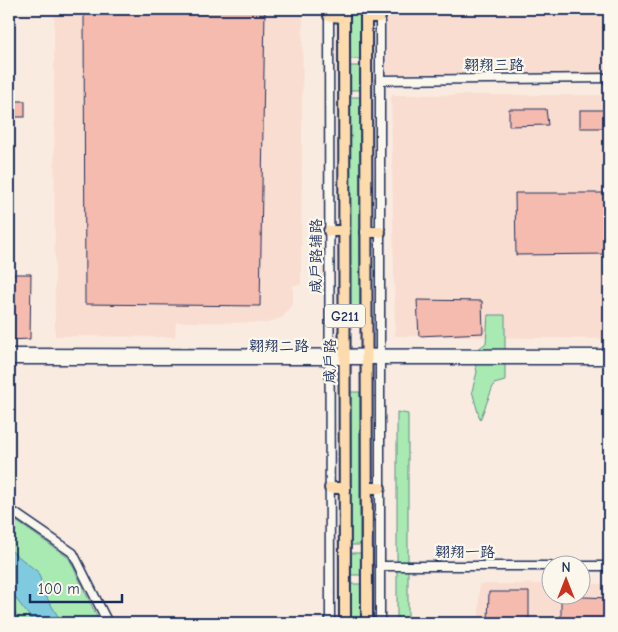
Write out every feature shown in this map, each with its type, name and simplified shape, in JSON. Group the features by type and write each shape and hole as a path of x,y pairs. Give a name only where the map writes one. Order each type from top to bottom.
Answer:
{"main road":[{"path":"329,13 344,13"},
{"name":"咸户路","path":"344,13 345,623"},
{"path":"366,13 380,13"},
{"name":"G211","path":"366,13 367,623"},
{"path":"329,231 344,232"},
{"path":"366,232 380,232"},
{"path":"330,488 345,488"},
{"path":"367,488 380,488"}],"street":[{"name":"咸户路辅路","path":"329,13 330,623"},
{"path":"380,13 380,623"},
{"name":"翱翔三路","path":"380,80 609,78"},
{"name":"翱翔二路","path":"9,353 330,356 609,354"},
{"name":"翱翔二路","path":"9,360 330,356"},
{"name":"翱翔二路","path":"380,356 609,360"},
{"path":"9,509 73,553 108,623"},
{"name":"翱翔一路","path":"380,566 540,566"},
{"path":"590,566 609,566"}],"path":[{"path":"9,605 21,623"}],"shaded area":[{"path":"54,9 303,9 301,285 293,285 293,303 283,317 268,323 176,322 175,337 55,336"},
{"path":"386,9 609,9 609,73 387,74"},
{"path":"391,95 609,95 609,339 395,336"},
{"path":"479,584 540,584 540,604 590,604 590,584 609,584 609,623 479,623"}],"green space":[{"path":"350,9 360,9 360,59 350,59"},
{"path":"350,66 360,66 360,90 350,90"},
{"path":"350,97 360,97 360,320 350,320"},
{"path":"488,315 505,315 505,381 494,384 480,420 472,391 477,372 473,353 486,343"},
{"path":"350,392 360,392 360,545 350,545"},
{"path":"397,412 408,414 408,623 397,623"},
{"path":"9,516 69,558 100,623 9,623"},
{"path":"351,553 361,553 361,575 351,575"},
{"path":"350,584 361,584 361,623 350,623"}],"water":[{"path":"9,549 38,572 47,598 62,623 33,623 9,590"}],"building":[{"path":"84,9 265,9 260,306 85,304"},
{"path":"9,101 25,101 25,117 9,117"},
{"path":"509,109 546,109 548,125 509,126"},
{"path":"580,110 609,110 609,128 580,128"},
{"path":"515,193 609,193 609,254 516,255"},
{"path":"9,274 31,274 30,339 9,340"},
{"path":"417,300 482,301 483,333 419,336"},
{"path":"489,592 529,592 529,623 488,623"},
{"path":"590,597 609,598 609,623 561,623 561,604 590,604"}]}
